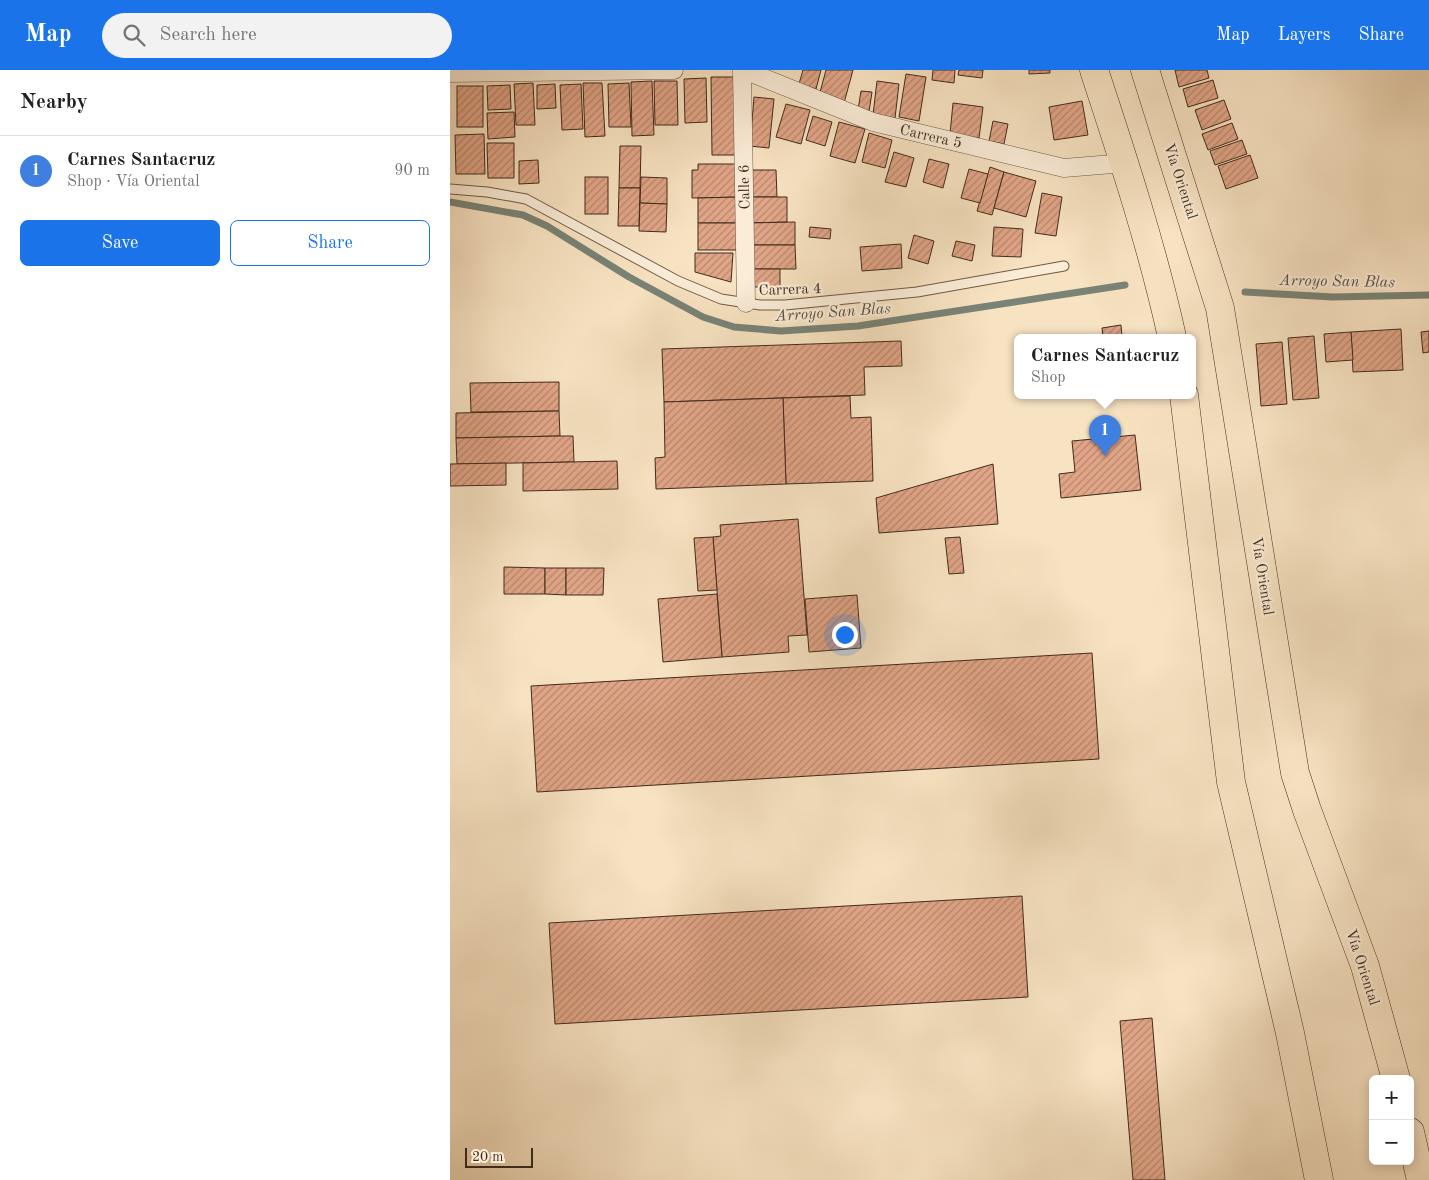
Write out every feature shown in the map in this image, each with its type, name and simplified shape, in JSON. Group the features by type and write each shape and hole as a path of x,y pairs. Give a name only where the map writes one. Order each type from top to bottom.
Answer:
{"highway":[{"path":"1094,70 1125,162 1155,265 1171,334"},
{"name":"Vía Oriental","path":"1145,70 1209,268 1220,308 1295,773 1365,966 1395,1075"},
{"path":"1184,399 1231,782 1290,1033 1319,1180"},
{"path":"1414,1149 1421,1180"}],"street":[{"path":"454,72 674,70"},
{"name":"Carrera 5","path":"743,70 873,122 1064,168 1125,162"},
{"name":"Calle 6","path":"743,70 746,303"}],"lane":[{"name":"Carrera 4","path":"450,189 487,192 526,199 678,281 721,299 746,303 785,306 858,299 1018,276 1064,266"}],"building":[{"path":"803,70 821,70 816,89 799,84"},
{"path":"826,70 853,70 844,103 819,96"},
{"path":"933,70 955,70 954,83 932,80"},
{"path":"959,70 983,70 982,78 958,75"},
{"path":"1029,70 1050,70 1050,73 1029,74"},
{"path":"1175,70 1207,70 1209,78 1179,87"},
{"path":"906,74 926,77 919,121 899,117"},
{"path":"711,77 735,77 735,155 712,155"},
{"path":"706,78 707,122 685,123 684,79"},
{"path":"1213,80 1218,98 1188,107 1183,89"},
{"path":"652,81 654,135 632,136 631,82"},
{"path":"654,81 677,81 678,125 655,125"},
{"path":"877,81 899,84 895,118 873,115"},
{"path":"533,83 535,125 516,125 514,84"},
{"path":"583,83 602,83 605,136 585,137"},
{"path":"629,83 631,127 609,127 608,84"},
{"path":"555,84 556,108 537,109 537,85"},
{"path":"581,84 583,129 562,130 560,85"},
{"path":"510,85 511,109 488,110 487,86"},
{"path":"457,86 483,86 483,127 457,127"},
{"path":"861,91 872,92 869,112 858,110"},
{"path":"754,97 774,99 769,148 750,146"},
{"path":"1224,100 1231,119 1202,130 1195,110"},
{"path":"1082,101 1088,135 1054,140 1049,107"},
{"path":"953,103 983,107 979,138 950,134"},
{"path":"786,104 810,110 801,144 776,137"},
{"path":"514,112 515,137 488,139 487,113"},
{"path":"813,116 832,122 825,146 806,140"},
{"path":"993,121 1008,124 1004,144 989,141"},
{"path":"839,122 865,129 855,163 830,156"},
{"path":"1232,123 1238,139 1208,150 1202,134"},
{"path":"869,133 892,140 885,168 862,162"},
{"path":"484,134 485,174 456,174 455,135"},
{"path":"1242,140 1247,154 1215,165 1210,151"},
{"path":"487,143 514,143 514,178 488,178"},
{"path":"620,146 641,146 640,188 619,188"},
{"path":"894,152 914,158 906,187 885,182"},
{"path":"1250,155 1258,178 1226,189 1218,166"},
{"path":"929,159 949,164 943,188 923,182"},
{"path":"538,160 539,183 519,184 519,161"},
{"path":"698,164 740,164 740,197 692,198 692,170 698,170"},
{"path":"990,167 1004,172 992,215 977,211"},
{"path":"969,169 988,174 980,203 961,198"},
{"path":"748,170 776,170 777,197 748,197"},
{"path":"1004,172 1036,181 1026,217 994,208"},
{"path":"585,177 608,177 608,214 585,214"},
{"path":"641,177 667,178 667,204 640,203"},
{"path":"619,188 640,188 639,226 618,226"},
{"path":"1042,193 1062,197 1056,236 1035,233"},
{"path":"740,197 740,223 698,223 698,198"},
{"path":"748,197 787,197 787,222 748,223"},
{"path":"640,203 667,204 666,232 639,231"},
{"path":"795,222 795,245 749,245 748,223"},
{"path":"698,223 740,223 740,250 698,250"},
{"path":"810,227 831,229 830,239 809,237"},
{"path":"994,227 1023,229 1021,257 992,256"},
{"path":"914,235 934,241 928,264 908,258"},
{"path":"956,241 975,245 972,261 952,256"},
{"path":"901,244 902,268 862,271 860,247"},
{"path":"749,245 795,245 796,269 749,269"},
{"path":"695,253 733,253 731,282 695,272"},
{"path":"752,269 780,269 780,287 752,287"},
{"path":"1121,325 1122,334 1103,334 1102,328"},
{"path":"1401,329 1403,370 1353,372 1351,332"},
{"path":"1429,331 1429,352 1423,353 1421,332"},
{"path":"1351,332 1353,360 1326,362 1324,334"},
{"path":"1314,336 1319,398 1293,400 1288,338"},
{"path":"901,341 902,366 864,367 865,395 664,402 662,349"},
{"path":"1282,342 1287,404 1261,406 1256,344"},
{"path":"559,382 559,411 471,412 470,383"},
{"path":"850,396 851,418 871,417 873,481 786,484 783,398"},
{"path":"783,398 786,484 656,489 655,458 665,457 664,402"},
{"path":"559,411 560,436 456,438 456,413"},
{"path":"1135,435 1141,490 1061,498 1059,474 1075,472 1072,441"},
{"path":"573,436 574,462 457,464 456,438"},
{"path":"617,461 618,489 523,491 523,463"},
{"path":"506,463 506,485 450,486 450,464"},
{"path":"993,464 998,524 879,533 876,498"},
{"path":"798,519 807,635 788,636 789,652 722,657 713,537 721,536 720,525"},
{"path":"713,537 717,590 698,591 694,538"},
{"path":"960,537 964,573 949,574 945,538"},
{"path":"504,567 545,568 545,594 504,594"},
{"path":"545,568 566,568 566,595 545,594"},
{"path":"566,568 604,568 603,595 566,595"},
{"path":"717,594 722,657 663,662 658,599"},
{"path":"857,595 861,648 809,652 805,599"},
{"path":"1092,653 1099,759 537,792 531,686"},
{"path":"1022,896 1028,997 555,1024 549,923"},
{"path":"1152,1018 1165,1180 1133,1180 1120,1021"}],"waterway":[{"name":"Arroyo San Blas","path":"450,202 523,215 547,226 629,277 703,317 734,327 781,331 858,326 1125,285"},
{"name":"Arroyo San Blas","path":"1245,292 1333,297 1429,295"}],"place":[{"name":"Carnes Santacruz","path":"1105,456"}]}
